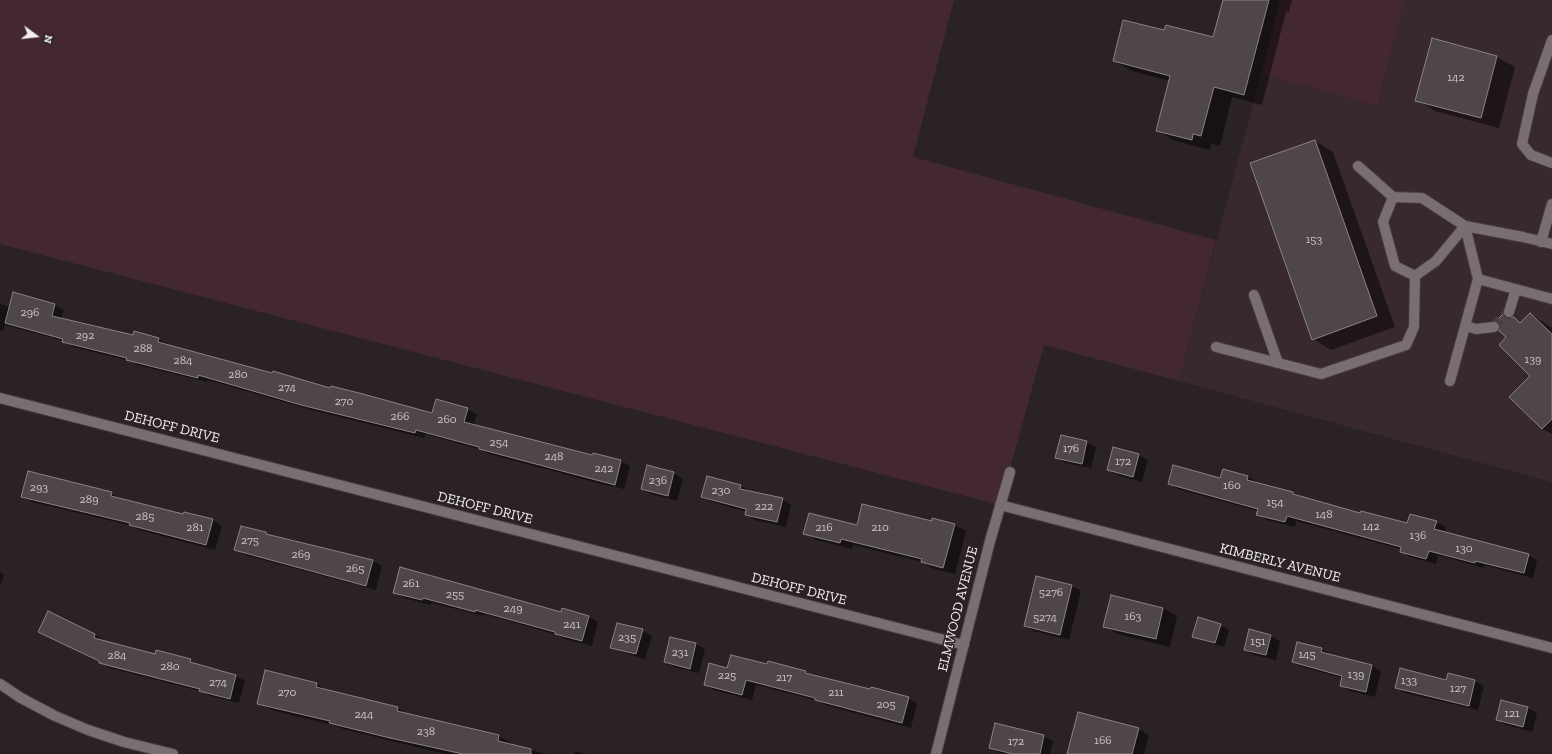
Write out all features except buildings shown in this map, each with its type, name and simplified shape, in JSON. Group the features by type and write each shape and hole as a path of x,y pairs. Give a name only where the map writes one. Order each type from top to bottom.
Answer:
{"street":[{"path":"1552,40 1534,94 1522,144 1531,155 1552,163"},
{"path":"1358,166 1393,197 1422,198 1465,226 1552,244"},
{"path":"1393,197 1383,222 1395,266 1415,276"},
{"path":"1541,242 1552,204"},
{"path":"1415,276 1436,261 1465,226"},
{"path":"1450,381 1478,280 1465,226"},
{"path":"1216,347 1321,374 1406,345 1414,327 1415,276"},
{"path":"1478,280 1552,299"},
{"path":"1509,312 1516,289"},
{"path":"1254,295 1278,363"},
{"path":"1465,326 1476,329 1494,327"},
{"name":"DEHOFF DRIVE","path":"0,398 964,645"},
{"name":"ELMWOOD AVENUE","path":"936,754 990,541 1010,472"},
{"name":"KIMBERLY AVENUE","path":"1000,505 1552,648"},
{"path":"0,684 21,698 55,716 88,730 124,742 173,754"}],"shaded area":[{"path":"0,0 954,0 913,157 1216,240 1179,381 1044,345 1000,505 0,244"},
{"path":"1280,0 1405,0 1377,106 1261,74"},
{"path":"1405,0 1552,0 1552,482 1179,381 1261,74 1377,106"}],"tunnel":[{"path":"1494,327 1509,312"}]}
